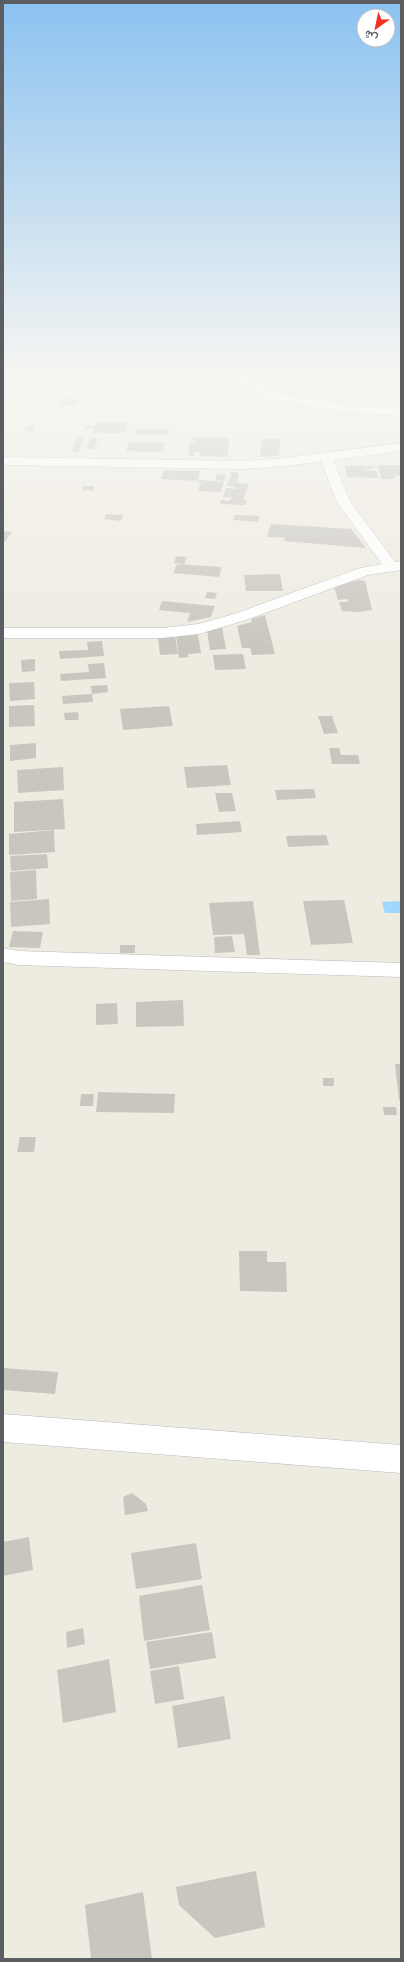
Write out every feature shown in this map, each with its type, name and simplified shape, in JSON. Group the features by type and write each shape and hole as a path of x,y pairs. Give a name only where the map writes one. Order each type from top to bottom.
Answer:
{"street":[{"path":"330,467 343,501 396,566"},
{"path":"3,633 163,633 199,629 240,617 365,571 396,566"},
{"path":"3,955 18,958 401,970"},
{"path":"3,1428 401,1459"}],"water":[{"path":"401,901 401,913 385,913 382,902"}],"building":[{"path":"345,467 374,467 375,468 365,470 376,471 379,478 347,477"},
{"path":"378,467 401,467 401,476 395,476 394,479 381,479"},
{"path":"164,470 200,471 198,481 161,479"},
{"path":"231,472 239,473 237,482 229,482"},
{"path":"217,474 226,475 224,481 215,480"},
{"path":"199,480 224,482 221,492 198,491 201,483 198,483"},
{"path":"228,482 249,484 243,500 247,500 245,505 220,504 221,500 230,501 232,497 223,497 226,488 236,489 236,487 227,486"},
{"path":"83,486 95,486 93,491 82,490"},
{"path":"106,514 123,515 121,521 104,519"},
{"path":"235,515 260,516 258,522 233,520"},
{"path":"271,524 351,529 366,548 284,541 285,538 267,537"},
{"path":"3,531 12,532 5,542 3,542"},
{"path":"176,556 187,557 184,564 174,563"},
{"path":"177,564 222,567 219,577 173,573"},
{"path":"280,574 283,591 246,591 244,575"},
{"path":"360,580 365,581 372,610 359,612 342,611 339,602 348,602 347,599 338,600 334,586"},
{"path":"207,592 217,593 215,599 205,598"},
{"path":"162,601 215,606 211,617 187,622 190,613 159,610"},
{"path":"265,615 275,654 252,655 250,648 242,648 237,626 252,622 251,619"},
{"path":"222,627 226,649 210,650 207,631"},
{"path":"198,635 201,653 188,654 189,657 179,658 176,636"},
{"path":"175,636 178,654 160,655 158,637"},
{"path":"102,641 104,656 60,659 59,651 88,650 87,642"},
{"path":"243,654 246,669 215,670 213,655"},
{"path":"35,659 35,671 22,672 21,660"},
{"path":"104,663 106,678 61,681 60,674 89,672 88,664"},
{"path":"34,682 35,699 10,701 9,683"},
{"path":"107,685 108,692 92,694 91,686"},
{"path":"92,694 93,702 63,704 62,696"},
{"path":"34,705 35,726 9,727 9,706"},
{"path":"169,706 173,726 123,730 120,709"},
{"path":"78,712 79,720 65,720 64,713"},
{"path":"318,716 332,716 338,733 324,734"},
{"path":"36,743 36,758 10,761 10,745"},
{"path":"329,748 339,748 341,755 358,755 360,764 332,764"},
{"path":"227,765 231,785 187,788 184,767"},
{"path":"63,767 64,790 18,793 17,770"},
{"path":"314,789 316,798 277,800 275,790"},
{"path":"215,793 232,793 236,811 219,812"},
{"path":"63,799 65,829 14,832 14,802"},
{"path":"240,821 242,832 197,835 196,824"},
{"path":"54,830 55,852 9,855 9,834"},
{"path":"326,835 329,845 288,847 286,836"},
{"path":"47,854 48,868 11,871 10,856"},
{"path":"36,870 37,899 11,901 10,872"},
{"path":"49,899 50,924 11,927 10,902"},
{"path":"344,900 353,943 311,945 303,901"},
{"path":"253,901 260,955 247,955 244,934 213,935 209,903"},
{"path":"13,931 43,932 40,948 9,947"},
{"path":"232,936 235,952 215,953 214,937"},
{"path":"120,945 135,945 135,953 120,953"},
{"path":"183,1000 184,1026 136,1027 136,1002"},
{"path":"117,1003 118,1024 96,1025 96,1004"},
{"path":"395,1064 401,1064 401,1100 399,1100"},
{"path":"323,1078 334,1078 334,1086 323,1086"},
{"path":"98,1092 175,1094 174,1113 96,1112"},
{"path":"81,1094 94,1094 93,1106 80,1106"},
{"path":"383,1107 396,1107 397,1115 384,1115"},
{"path":"20,1137 36,1137 34,1152 17,1152"},
{"path":"239,1251 267,1251 267,1262 286,1262 287,1292 240,1291"},
{"path":"3,1368 58,1372 55,1394 3,1390"},
{"path":"132,1493 146,1504 148,1511 125,1515 123,1497"},
{"path":"29,1537 33,1570 3,1576 3,1542"},
{"path":"196,1543 202,1579 136,1589 131,1553"},
{"path":"202,1585 210,1630 144,1641 139,1596"},
{"path":"83,1628 85,1644 67,1648 66,1632"},
{"path":"212,1632 216,1658 150,1669 146,1642"},
{"path":"109,1659 116,1712 63,1723 57,1670"},
{"path":"179,1666 184,1699 155,1704 150,1671"},
{"path":"224,1696 231,1739 178,1748 172,1706"},
{"path":"256,1871 265,1927 215,1938 179,1905 176,1887"},
{"path":"143,1892 152,1959 91,1959 85,1905"}]}
